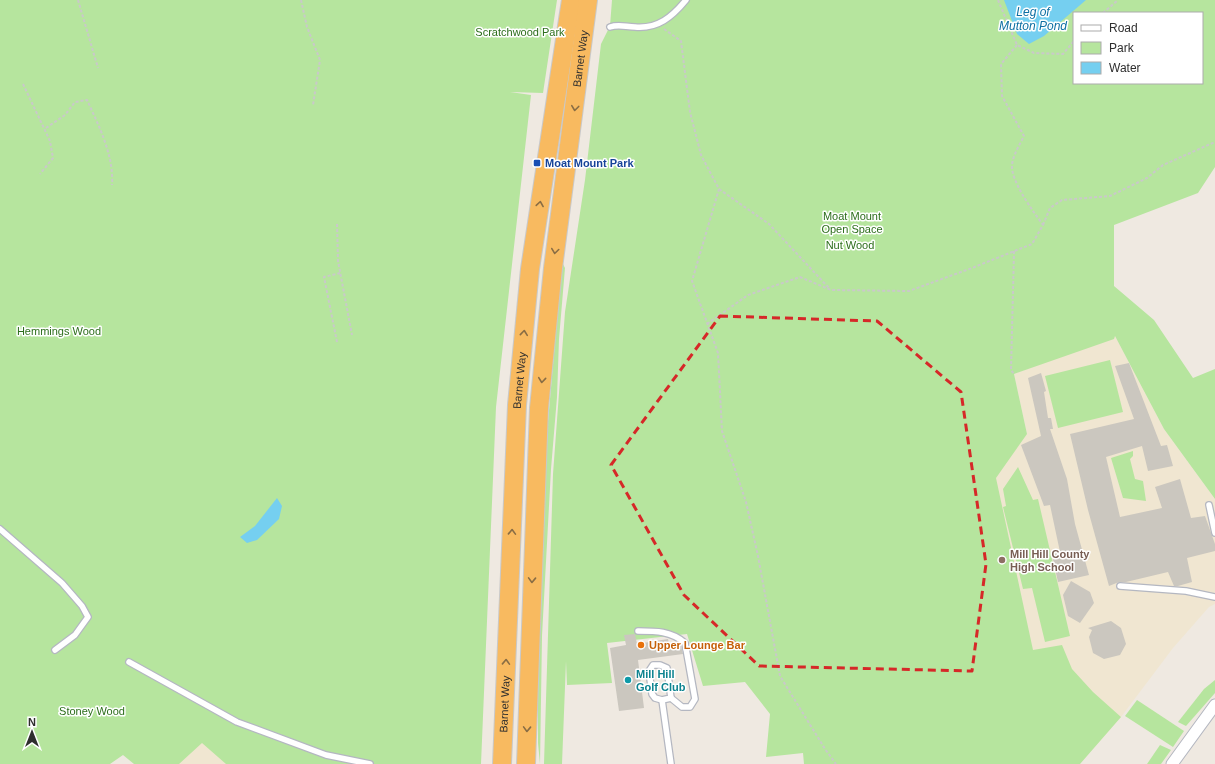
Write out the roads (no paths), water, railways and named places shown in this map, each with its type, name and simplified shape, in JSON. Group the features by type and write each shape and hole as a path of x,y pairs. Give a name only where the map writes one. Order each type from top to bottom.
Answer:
{"highway":[{"name":"Barnet Way","path":"502,764 517,405 530,269 571,0"},
{"name":"Barnet Way","path":"526,763 539,408 553,268 588,0"}],"street":[{"path":"1172,764 1215,705"}],"lane":[{"path":"610,27 617,25 637,28 658,24 674,15 686,0"},
{"path":"1209,505 1215,533"},
{"path":"0,529 62,583 82,606 88,616 75,635 55,650"},
{"path":"1120,586 1186,591 1215,597"},
{"path":"638,630 666,632 678,637 685,643 695,699 690,707 682,707 671,698 667,668 660,665 653,665 649,671 652,694 655,698 662,700 671,698"},
{"path":"129,662 237,722 326,755 370,764"},
{"path":"662,700 671,764"}],"water":[{"name":"Leg of Mutton Pond","path":"1004,0 1086,0 1044,36 1029,44 1017,34"},
{"path":"277,498 282,506 279,519 257,540 247,543 240,537 255,526"}],"place":[{"name":"Moat Mount Park","path":"537,163"},
{"name":"Mill Hill County High School","path":"1002,560"},
{"name":"Upper Lounge Bar","path":"641,645"},
{"name":"Mill Hill Golf Club","path":"628,680"}],"park label":[{"name":"Scratchwood Park","path":"520,32"},
{"name":"Moat Mount Open Space","path":"852,222"},
{"name":"Nut Wood","path":"850,245"},
{"name":"Hemmings Wood","path":"59,331"},
{"name":"Stoney Wood","path":"92,711"}]}
